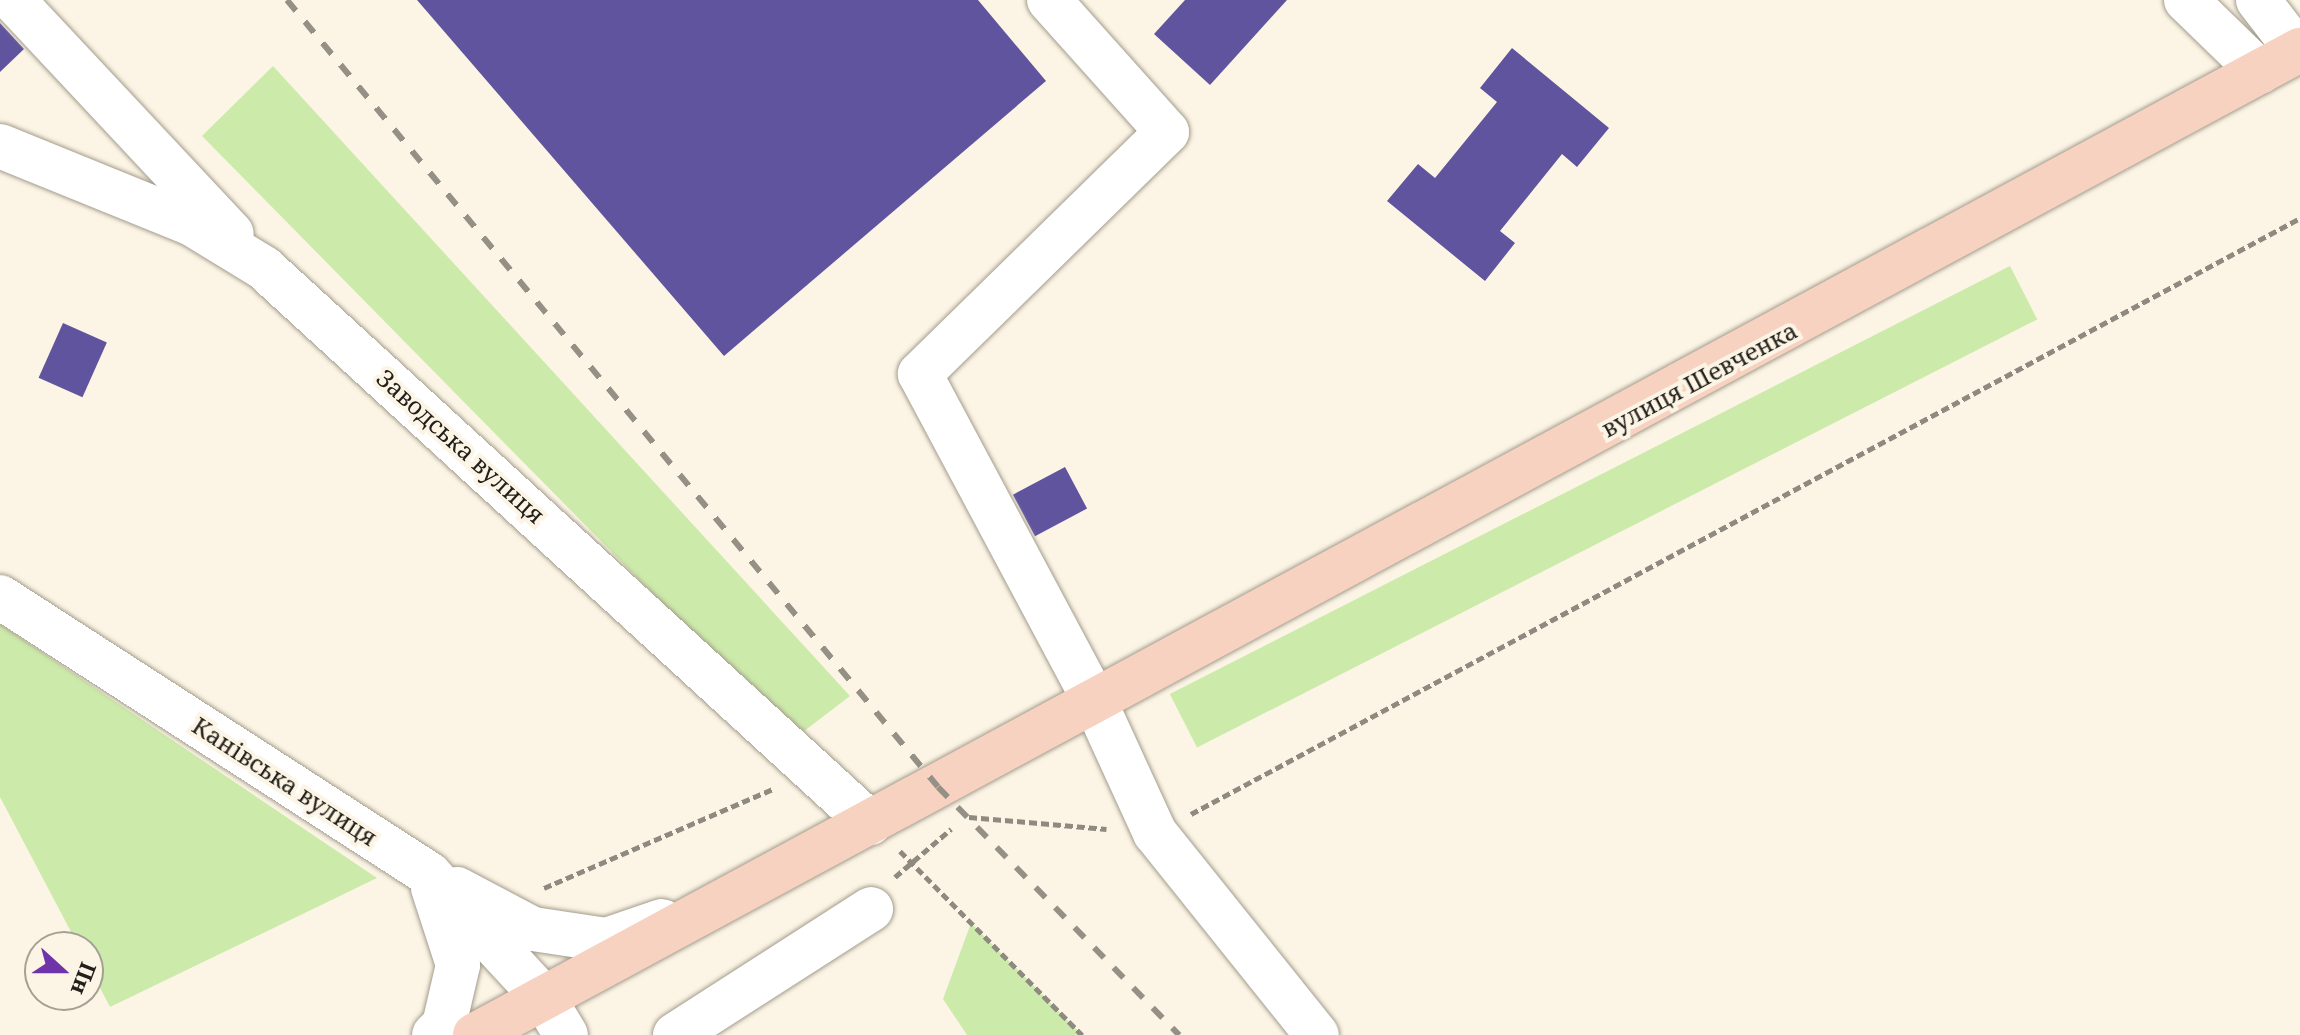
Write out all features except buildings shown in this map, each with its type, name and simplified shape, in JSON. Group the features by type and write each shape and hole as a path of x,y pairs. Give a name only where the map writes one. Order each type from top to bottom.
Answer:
{"main road":[{"name":"вулиця Шевченка","path":"543,997 2299,51"},
{"path":"475,1035 543,997"}],"street":[{"path":"13,0 264,268"},
{"path":"1049,0 1167,132 920,374 1095,702 1155,833 1317,1035"},
{"path":"2186,0 2260,72"},
{"path":"2258,0 2299,51"},
{"name":"Заводська вулиця","path":"0,146 192,224 264,268 818,770 870,823"},
{"name":"Канівська вулиця","path":"0,597 429,874 543,997 566,1035"},
{"path":"429,874 533,929 606,940 736,894"},
{"path":"429,874 458,965 444,1025 434,1035"},
{"path":"675,1035 871,909"}],"path":[{"path":"871,909 909,859 969,816 1155,833 2300,218"},
{"path":"496,909 818,770"},
{"path":"870,823 1082,1035"}],"green space":[{"path":"273,66 850,696 795,738 202,136"},
{"path":"2010,266 2037,319 1197,748 1170,694"},
{"path":"0,624 377,878 110,1007 104,996 104,931 71,931 0,797"},
{"path":"971,923 1082,1035 967,1035 943,999"}],"railway":[{"path":"287,0 938,787 1179,1035"}]}
